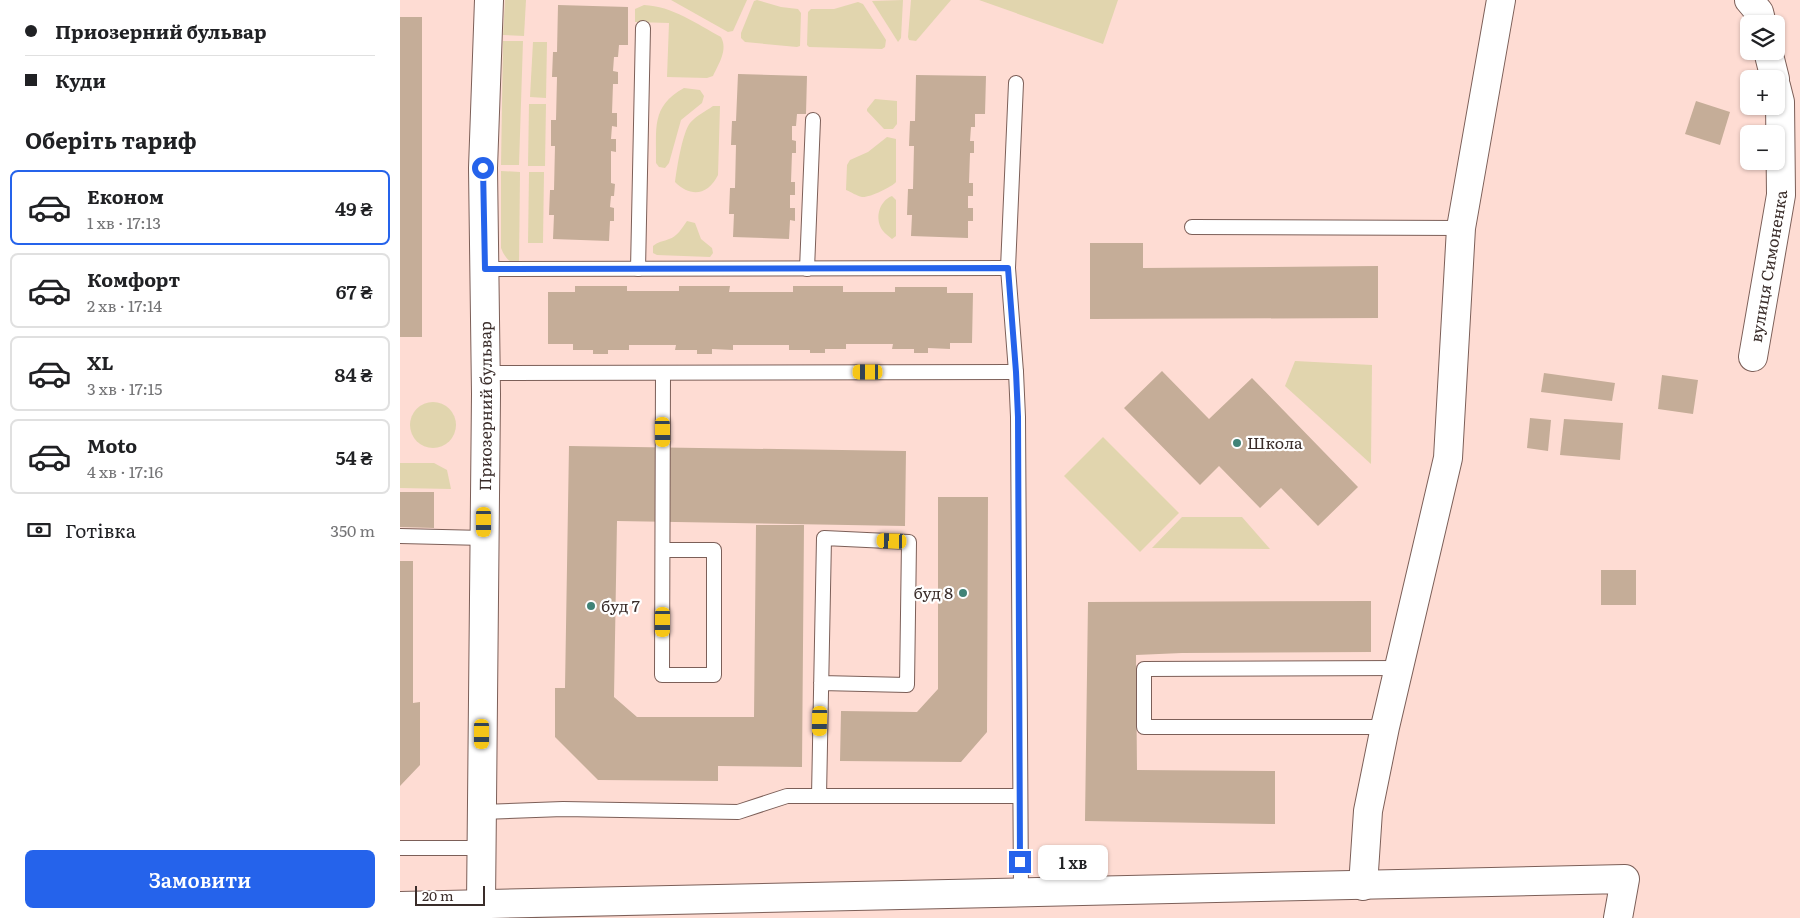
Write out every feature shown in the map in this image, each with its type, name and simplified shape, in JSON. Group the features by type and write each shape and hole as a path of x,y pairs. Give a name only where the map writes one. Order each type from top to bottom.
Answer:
{"street":[{"name":"Приозерний бульвар","path":"481,904 486,373 483,158 489,0"},
{"path":"1363,886 1368,811 1385,726 1448,458 1461,228 1500,0"},
{"path":"1749,0 1760,15"},
{"name":"вулиця Симоненка","path":"1753,357 1781,195 1780,115"},
{"path":"400,906 1625,880 1618,918"}],"lane":[{"path":"638,269 643,28"},
{"path":"1016,83 1008,268 1016,372 1021,893"},
{"path":"807,268 813,120"},
{"path":"1192,227 1461,228"},
{"path":"485,269 1008,268"},
{"path":"486,373 1016,372"},
{"path":"663,373 662,675 714,675 714,550 663,550"},
{"path":"400,536 484,538"},
{"path":"819,796 821,683 824,538 909,542 908,685 821,683"},
{"path":"1385,726 1144,727 1144,669 1399,668"},
{"path":"482,812 563,809 738,812 787,796 1020,796"},
{"path":"400,848 481,848"}],"shaded area":[{"path":"505,0 526,0 524,36 503,35"},
{"path":"671,0 747,0 733,31 728,32"},
{"path":"757,0 781,7 798,9 801,13 800,46 745,42 741,38 741,33 754,1"},
{"path":"903,0 901,38 898,42 872,1"},
{"path":"911,0 951,0 916,41 909,40 908,37"},
{"path":"979,0 1118,0 1103,44"},
{"path":"858,2 863,4 886,40 885,47 882,49 809,47 807,45 808,12 811,9 834,9"},
{"path":"644,5 674,12 721,37 724,47 723,52 713,76 707,78 667,77 669,23 635,22 635,9"},
{"path":"503,41 523,41 519,165 501,165"},
{"path":"533,42 547,42 546,98 530,97"},
{"path":"684,88 700,90 704,96 702,103 681,120 669,163 665,168 659,167 656,163 656,129 660,111 673,95"},
{"path":"875,99 897,101 897,124 893,129 884,129 867,111"},
{"path":"529,104 546,104 545,166 528,166"},
{"path":"713,106 720,106 718,175 709,187 699,192 693,192 675,182 680,151 690,123"},
{"path":"887,137 896,139 896,182 880,192 865,197 846,190 847,165 850,160 868,152"},
{"path":"501,171 520,172 519,266 508,259 501,248"},
{"path":"529,172 544,172 543,243 528,243"},
{"path":"892,196 896,200 896,236 892,239 883,231 878,216 881,206"},
{"path":"687,221 695,223 701,239 712,248 713,253 710,257 657,255 653,253 653,246 672,238"},
{"path":"1295,361 1372,365 1371,464 1285,386"},
{"path":"428,402 438,402 450,408 455,416 455,434 450,442 442,447 428,448 420,445 413,438 410,430 410,420 413,412 420,405"},
{"path":"1103,437 1179,513 1140,552 1064,476"},
{"path":"400,463 434,463 447,470 451,489 400,488"},
{"path":"1182,517 1242,517 1270,549 1152,548"}],"building":[{"path":"558,5 628,7 628,45 619,45 618,57 614,57 613,71 618,72 618,84 613,84 612,113 617,113 617,127 612,126 611,139 616,139 616,152 611,151 611,183 615,184 614,196 611,196 610,207 614,208 614,221 610,221 609,241 553,239 554,215 549,215 550,190 554,190 555,146 551,146 551,120 556,120 557,77 552,77 553,52 557,52"},
{"path":"400,17 422,17 422,337 400,337"},
{"path":"738,74 807,76 806,114 797,114 796,126 792,126 792,140 796,141 796,153 792,153 791,182 795,182 795,195 790,195 790,208 795,208 795,221 790,220 789,239 733,237 734,214 729,214 730,188 735,188 736,145 731,145 732,121 736,121"},
{"path":"916,75 986,76 985,114 975,114 975,127 971,127 970,141 974,141 974,153 970,153 969,183 973,183 973,196 968,196 968,208 973,208 973,221 968,221 968,238 911,236 912,215 907,215 908,189 913,189 914,146 909,146 910,121 915,121"},
{"path":"1696,101 1730,112 1720,145 1685,134"},
{"path":"1090,243 1143,243 1143,268 1378,266 1378,318 1090,319"},
{"path":"575,286 627,286 627,291 679,291 679,286 730,286 729,292 793,292 793,286 843,286 843,292 895,292 895,287 947,287 947,293 973,293 972,343 950,343 950,349 928,348 928,353 914,353 914,349 892,349 893,344 846,344 846,349 825,349 825,353 810,353 810,350 789,350 789,345 733,345 733,350 712,349 712,354 697,354 697,350 675,350 676,345 629,345 629,350 608,350 608,354 593,354 593,350 573,350 573,344 548,344 548,292 575,292"},
{"name":"Школа","path":"1162,371 1209,419 1252,378 1358,487 1318,526 1281,488 1260,508 1219,466 1200,485 1124,408"},
{"path":"1544,373 1615,383 1612,401 1541,392"},
{"path":"1662,375 1698,380 1693,414 1658,409"},
{"path":"1530,418 1551,420 1548,451 1527,448"},
{"path":"1564,419 1623,423 1620,460 1560,455"},
{"path":"569,446 906,451 905,526 617,521 614,697 637,717 754,717 756,525 804,525 802,767 718,766 718,781 598,780 555,737 555,688 565,688"},
{"path":"400,492 434,492 434,528 400,527"},
{"name":"буд 8","path":"938,497 988,497 987,732 961,762 840,761 841,711 917,712 938,689"},
{"path":"400,561 413,561 413,703 420,702 420,765 400,786"},
{"path":"1601,570 1636,570 1636,605 1601,605"},
{"path":"1371,601 1371,652 1136,655 1137,770 1275,771 1275,824 1085,821 1088,602"}],"place":[{"name":"Школа","path":"1237,443"},
{"name":"буд 8","path":"963,593"},
{"name":"буд 7","path":"591,606"}],"route":[{"path":"483,168 485,269 1008,268 1018,417 1020,862"}]}
